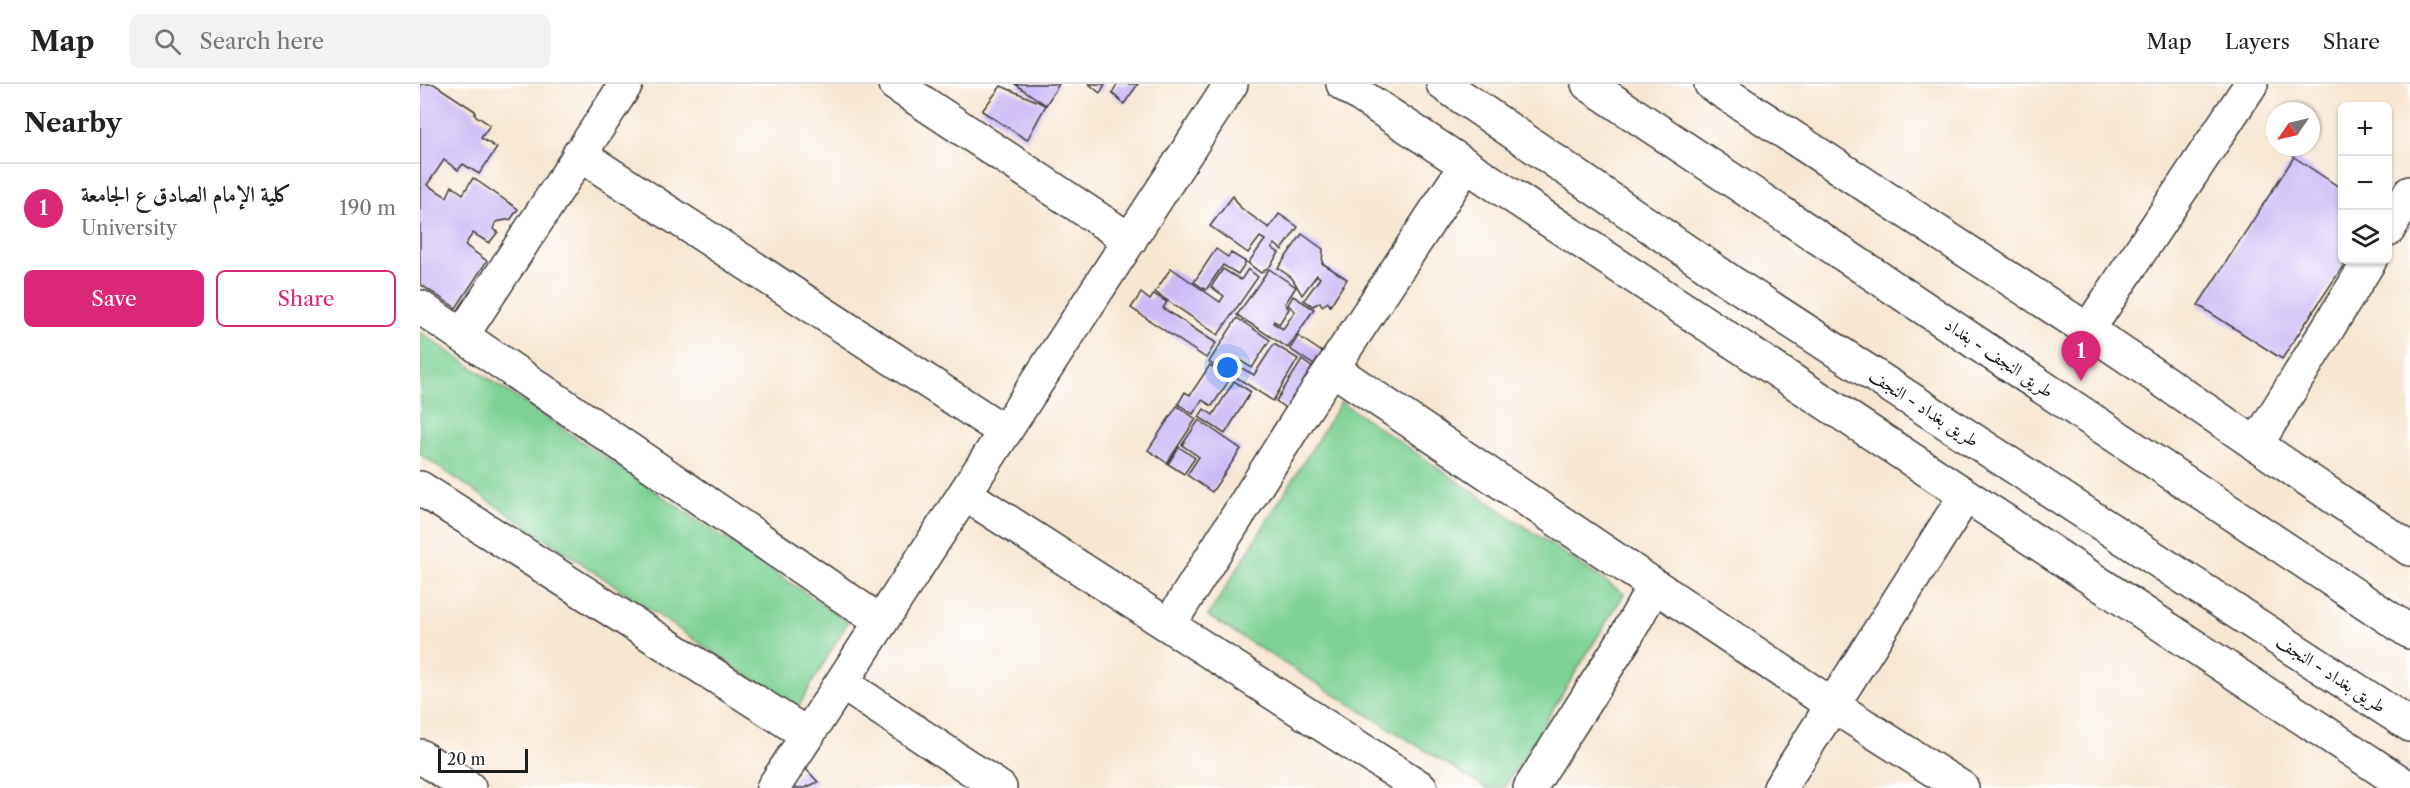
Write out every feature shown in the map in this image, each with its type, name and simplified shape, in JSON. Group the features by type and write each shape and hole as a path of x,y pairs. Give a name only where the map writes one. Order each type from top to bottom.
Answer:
{"street":[{"path":"463,334 626,84"},
{"path":"895,84 1130,240"},
{"path":"773,788 1231,84"},
{"path":"1343,84 2409,788"},
{"name":"طريق النجف - بغداد","path":"1588,84 2410,632"},
{"path":"1711,84 2088,330 2410,549"},
{"path":"2088,330 2251,84"},
{"name":"طريق بغداد - النجف","path":"1448,86 1731,282 2410,725"},
{"path":"579,154 1005,432"},
{"path":"1169,625 1466,165"},
{"path":"2392,223 2410,193"},
{"path":"2256,445 2368,264"},
{"path":"420,307 463,334 881,622"},
{"path":"1333,369 1832,705 1962,788"},
{"path":"420,488 808,735"},
{"path":"965,494 1422,788"},
{"path":"1780,788 1965,496"},
{"path":"1530,788 1624,640 1654,586"},
{"path":"842,682 1000,788"},
{"path":"420,756 469,788"}],"green space":[{"path":"420,332 848,622 797,709 420,454"},
{"path":"1341,402 1624,594 1504,788 1486,788 1208,616"}],"building":[{"path":"420,84 434,84 475,111 475,115 490,125 481,138 497,148 479,174 463,164 458,170 444,160 427,185 447,197 452,186 463,194 473,178 518,209 511,219 496,222 493,229 498,232 489,243 473,233 465,245 487,261 456,308 420,284"},
{"path":"1015,84 1059,84 1046,105"},
{"path":"1089,84 1105,84 1100,93"},
{"path":"1117,84 1138,84 1124,104 1112,93"},
{"path":"1001,86 1046,105 1027,140 982,111"},
{"path":"2294,157 2338,186 2338,264 2344,264 2282,359 2198,305"},
{"path":"1233,196 1241,208 1269,228 1279,214 1298,227 1282,250 1275,244 1272,248 1279,253 1270,266 1261,273 1248,263 1265,240 1260,237 1248,253 1210,226"},
{"path":"1302,234 1323,249 1322,263 1347,279 1330,306 1328,302 1322,306 1320,302 1313,306 1304,300 1320,278 1317,275 1302,295 1292,278 1278,268"},
{"path":"1216,249 1228,257 1231,253 1246,262 1238,274 1223,265 1206,290 1194,282"},
{"path":"1171,268 1220,302 1224,296 1211,287 1223,269 1241,280 1248,269 1258,277 1218,335 1155,292"},
{"path":"1269,269 1296,287 1285,304 1289,309 1279,324 1274,321 1273,323 1283,329 1295,311 1288,305 1293,296 1314,309 1288,348 1237,315"},
{"path":"1141,293 1150,300 1154,294 1167,302 1163,308 1216,343 1206,358 1131,308"},
{"path":"1237,318 1270,340 1252,368 1241,361 1231,377 1209,362"},
{"path":"1298,336 1331,358 1323,371 1290,349"},
{"path":"1274,344 1298,359 1273,401 1236,377 1242,368 1254,375"},
{"path":"1302,360 1314,369 1288,410 1276,401"},
{"path":"1210,365 1230,379 1212,406 1202,400 1193,414 1178,404 1185,392 1190,395"},
{"path":"1234,381 1251,392 1225,434 1199,417 1204,409 1213,415"},
{"path":"1177,406 1196,419 1167,463 1148,450"},
{"path":"1199,420 1241,449 1212,492 1187,475 1199,457 1182,445"},
{"path":"1179,447 1195,458 1184,474 1168,464"},
{"path":"805,768 818,782 805,788 783,788"}],"place":[{"name":"كلية الإمام الصادق ع الجامعة","path":"2081,381"}]}
